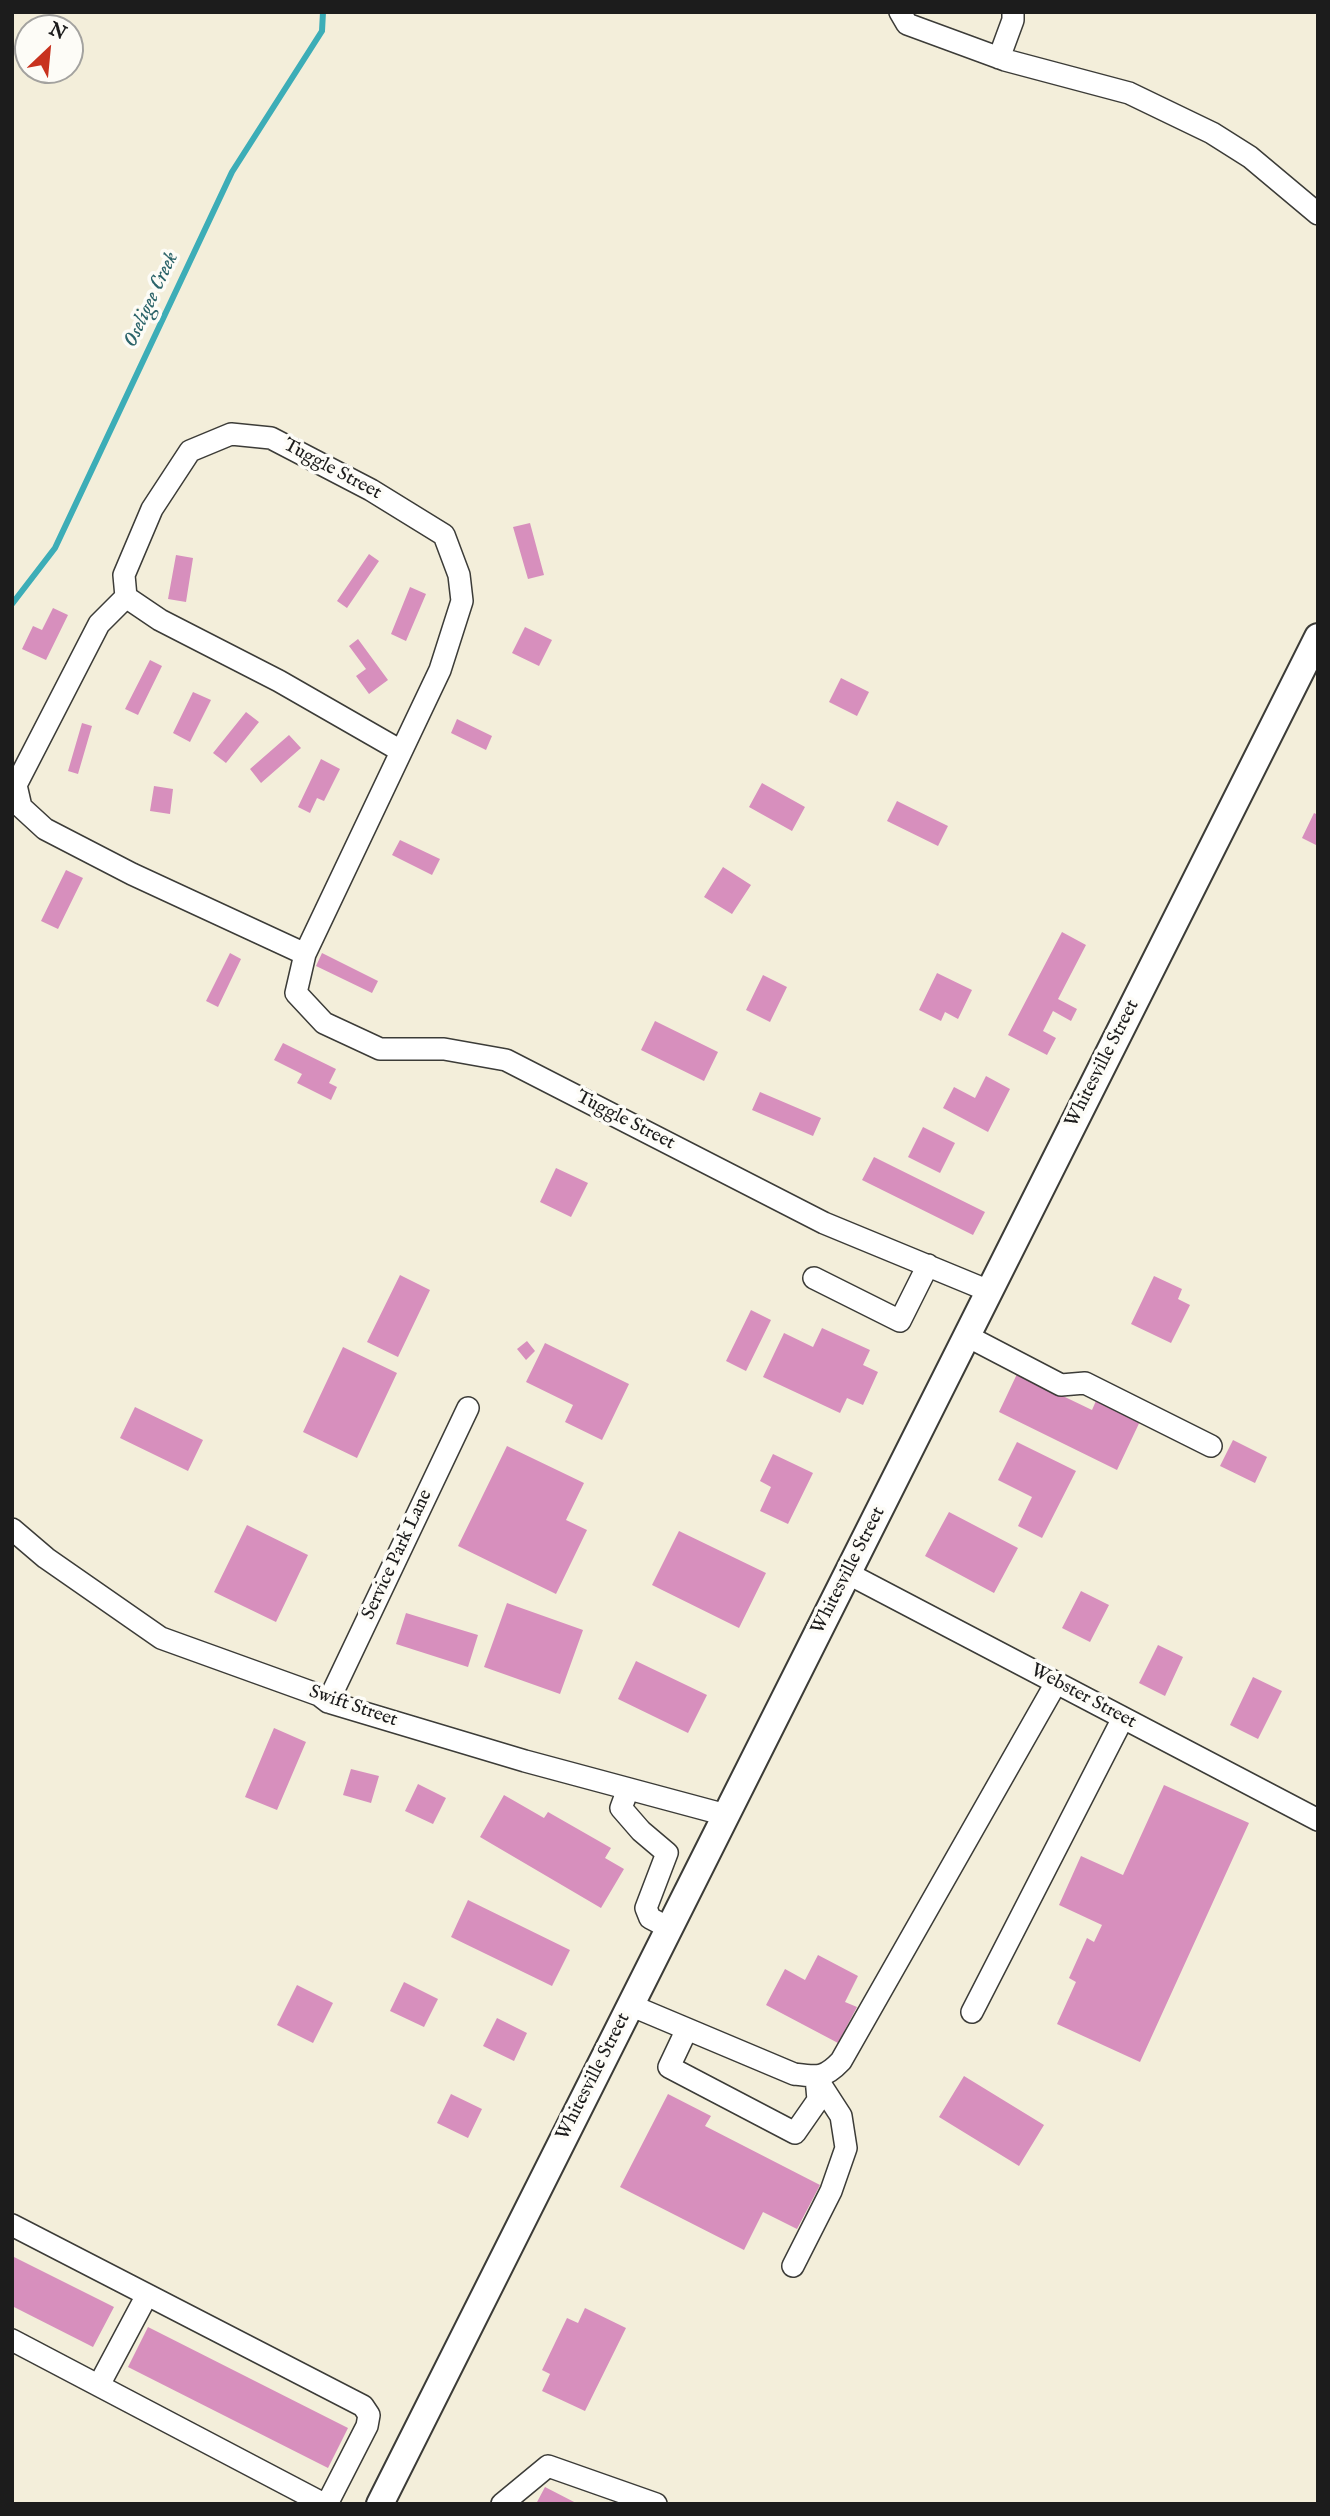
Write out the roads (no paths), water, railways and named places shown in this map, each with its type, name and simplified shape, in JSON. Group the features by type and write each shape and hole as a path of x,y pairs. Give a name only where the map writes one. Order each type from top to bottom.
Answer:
{"main road":[{"name":"Whitesville Street","path":"380,2504 1318,637"}],"street":[{"path":"901,12 907,24 999,58 1129,93 1200,127 1250,157 1318,214"},
{"path":"999,58 1013,12"},
{"name":"Tuggle Street","path":"126,597 124,575 152,509 190,450 230,434 271,438 371,489 444,535 459,575 462,601 440,670 305,954 296,992 324,1023 380,1049 444,1049 506,1060 824,1223 989,1291"},
{"path":"305,954 132,874 45,829 21,807 16,785 99,624 126,597 160,620 279,681 401,751"},
{"path":"814,1278 900,1321 928,1265"},
{"path":"967,1336 1061,1385 1085,1383 1211,1446"},
{"name":"Service Park Lane","path":"328,1702 468,1408"},
{"name":"Swift Street","path":"12,1528 46,1558 161,1638 319,1695 328,1702 525,1761 726,1815"},
{"name":"Webster Street","path":"847,1573 1318,1820"},
{"path":"630,2005 794,2074 816,2077 829,2073 841,2061 1056,1683"},
{"path":"972,2012 1123,1718"},
{"path":"628,1789 621,1808 641,1831 667,1853 646,1908 650,1918 669,1928"},
{"path":"687,2029 669,2067 794,2133 818,2100 816,2077"},
{"path":"793,2266 831,2191 846,2148 841,2116 816,2077"},
{"path":"12,2225 362,2406 369,2416 367,2426 326,2504 12,2340"},
{"path":"99,2385 147,2295"},
{"path":"502,2504 548,2466 656,2504"}],"waterway":[{"name":"Oseligee Creek","path":"12,604 55,548 232,172 322,31 323,12"}]}
